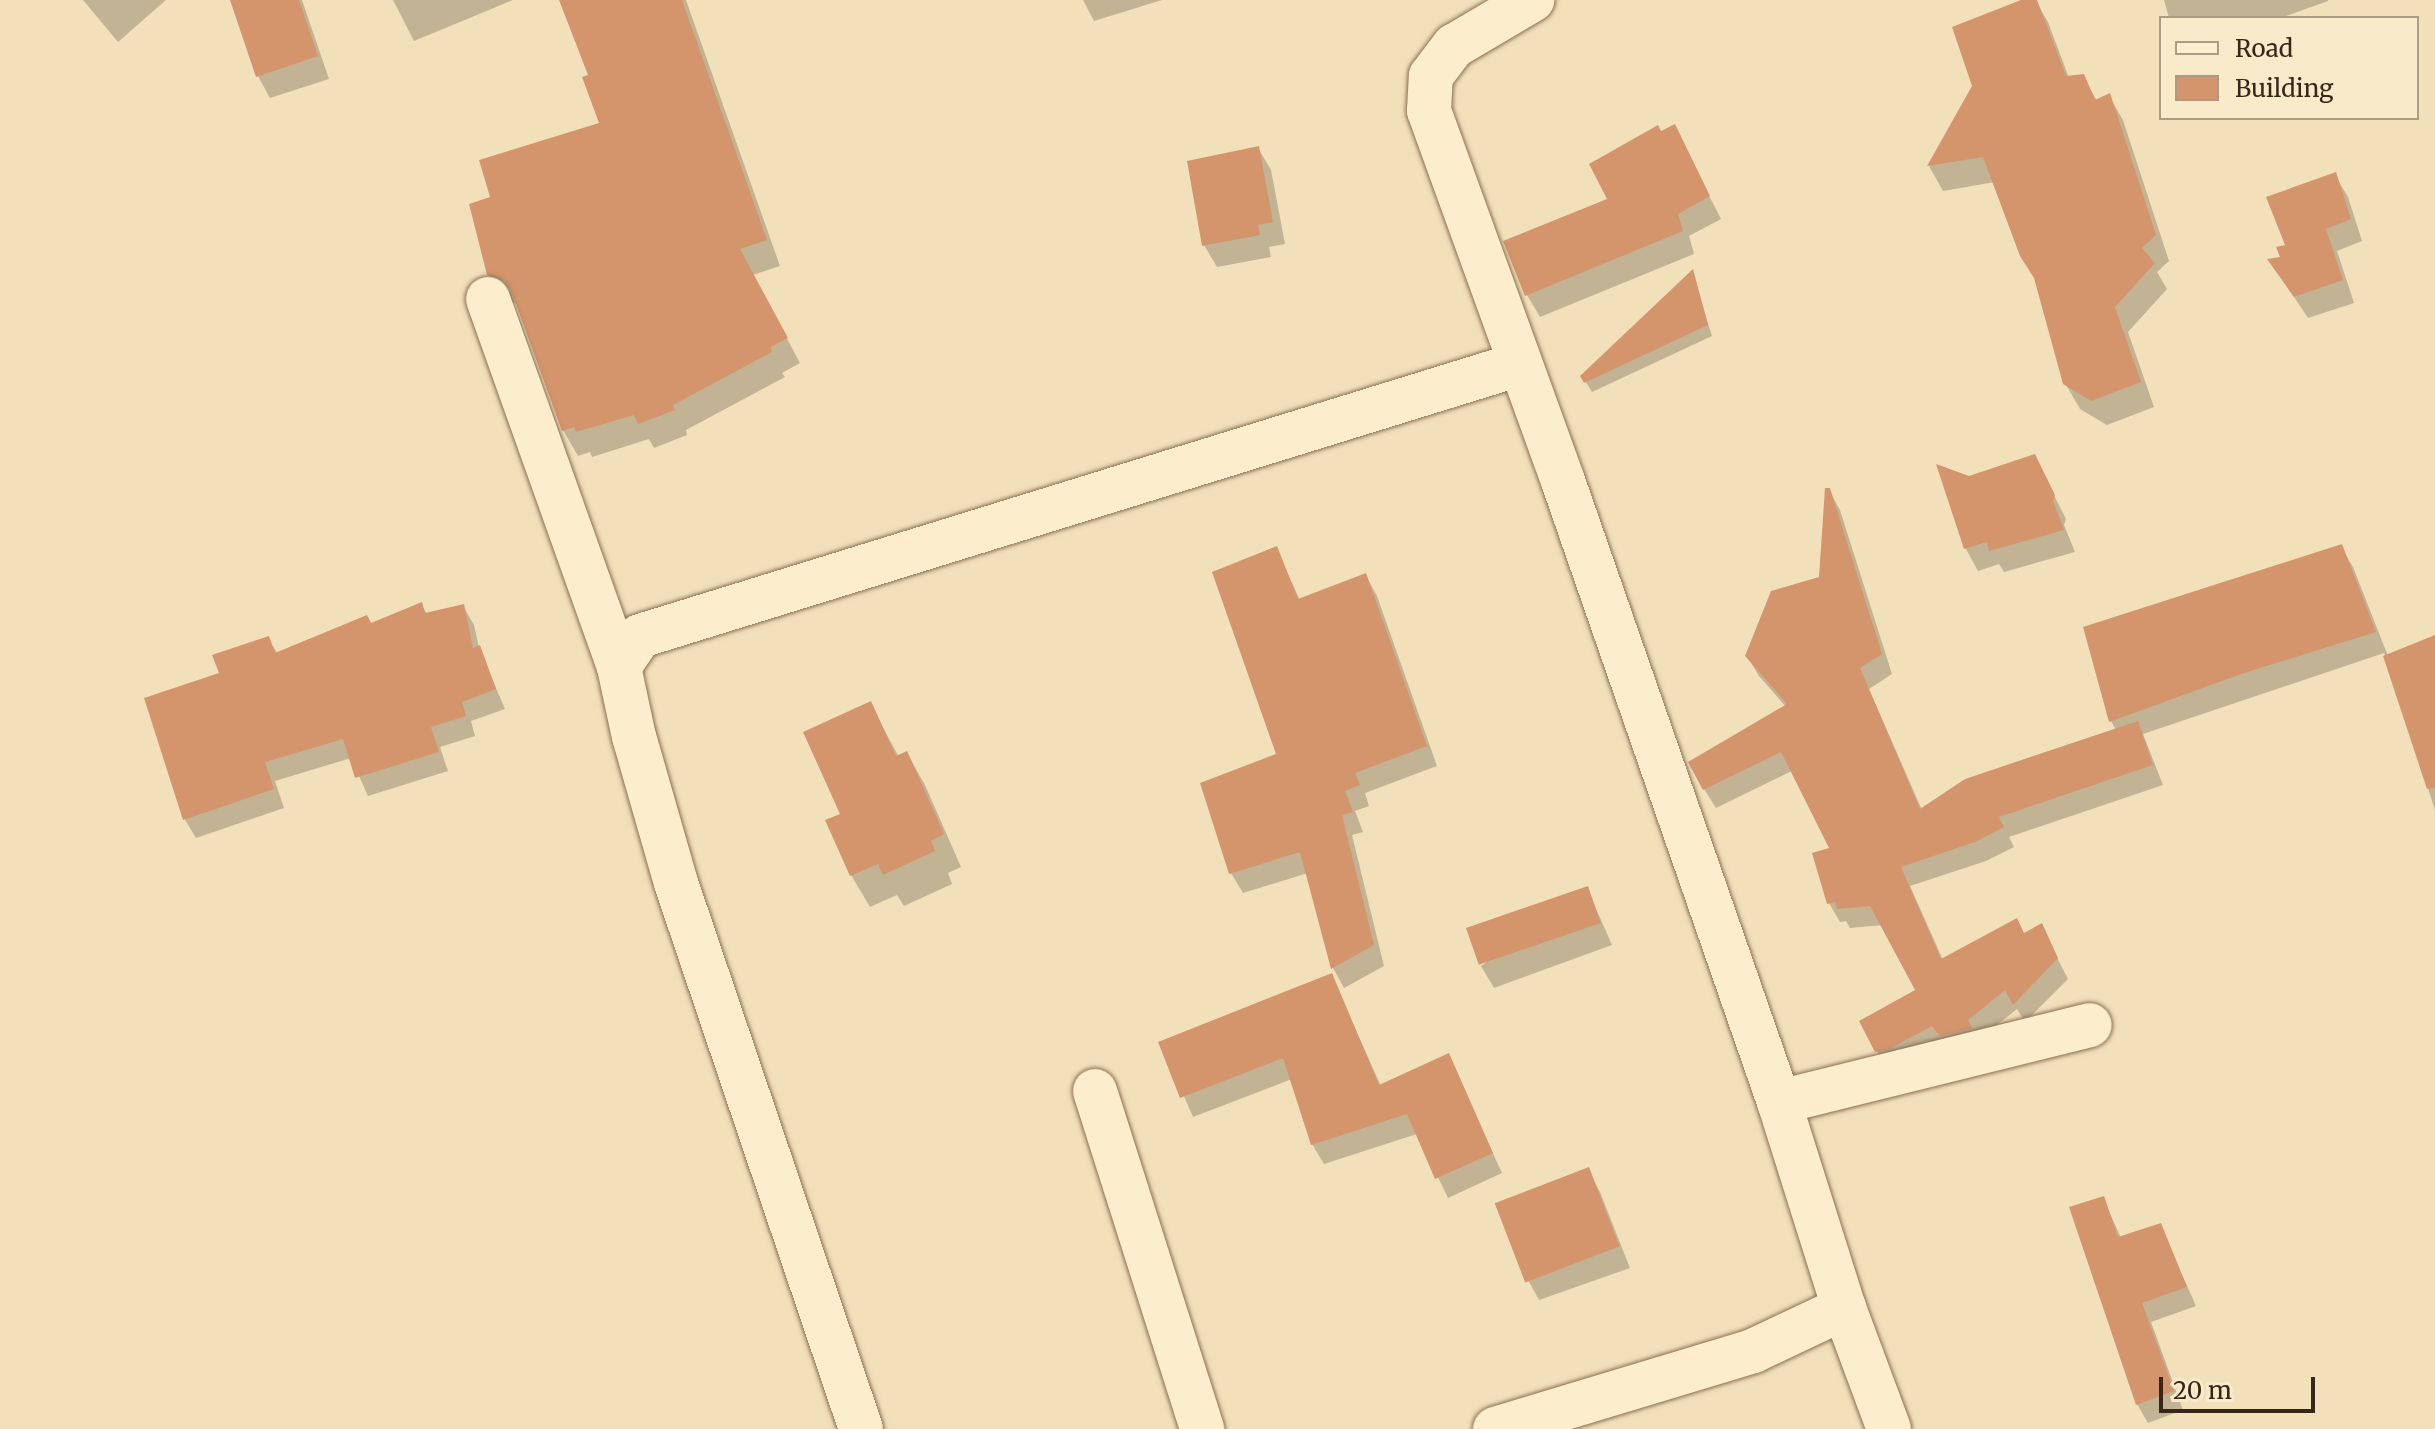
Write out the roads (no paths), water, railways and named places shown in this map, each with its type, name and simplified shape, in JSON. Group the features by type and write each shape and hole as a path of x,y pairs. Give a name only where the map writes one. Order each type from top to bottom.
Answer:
{"street":[{"path":"1532,0 1454,46 1431,76 1429,111 1779,1102 1844,1308 1889,1429"},
{"path":"488,299 619,667 634,737 676,883 861,1429"},
{"path":"619,667 640,636 1520,364"},
{"path":"1779,1102 2090,1025"},
{"path":"1095,1091 1202,1429"},
{"path":"1495,1429 1753,1351 1844,1308"}]}
